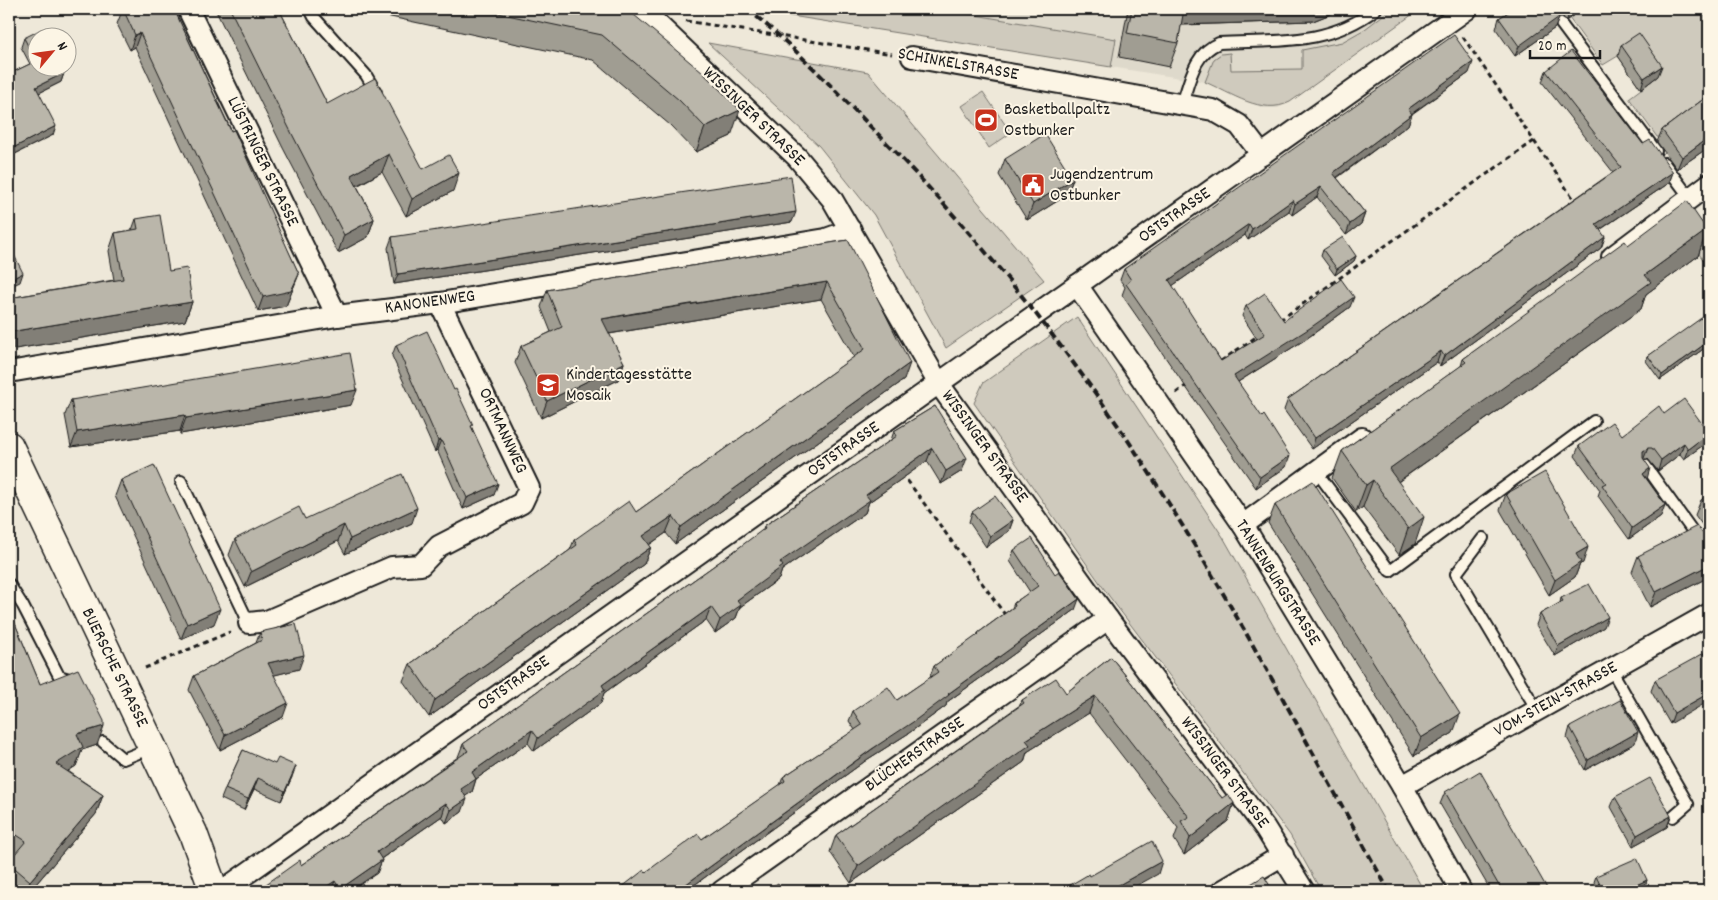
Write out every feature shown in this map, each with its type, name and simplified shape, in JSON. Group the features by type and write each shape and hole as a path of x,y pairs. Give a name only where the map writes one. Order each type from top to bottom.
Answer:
{"main road":[{"name":"BUERSCHE STRASSE","path":"9,446 193,833 214,891"}],"street":[{"name":"LÜSTRINGER STRASSE","path":"188,9 337,316"},
{"name":"WISSINGER STRASSE","path":"644,13 797,158 832,199 939,384 1108,619 1283,855 1304,891"},
{"name":"OSTSTRASSE","path":"222,891 1459,14"},
{"name":"SCHINKELSTRASSE","path":"912,57 1213,110 1239,125 1262,155"},
{"path":"1598,267 1709,184"},
{"name":"KANONENWEG","path":"9,372 337,316 440,303 826,239 851,230"},
{"name":"TANNENBURGSTRASSE","path":"1077,285 1242,525 1402,786 1461,891"},
{"name":"ORTMANNWEG","path":"249,623 268,621 392,567 421,565 439,546 522,503 528,488 440,303"},
{"path":"1242,525 1380,424"},
{"name":"VOM-STEIN-STRASSE","path":"1402,786 1709,614"},
{"name":"BLÜCHERSTRASSE","path":"722,891 1108,619"},
{"path":"1222,891 1283,855"}],"lane":[{"path":"310,9 314,18 366,75 381,101"},
{"path":"1182,104 1199,57 1208,47 1219,43 1302,39 1336,32 1362,20 1376,9"},
{"path":"1561,24 1690,198"},
{"path":"1316,471 1390,571 1594,421"},
{"path":"1645,465 1709,554"},
{"path":"181,481 249,623"},
{"path":"1483,538 1456,574 1538,710"},
{"path":"9,584 23,606 59,676 69,679"},
{"path":"1611,669 1688,804 1673,818"},
{"path":"103,742 123,759 153,748"}],"path":[{"name":"SCHINKELSTRASSE","path":"644,13 912,57"},
{"path":"1459,14 1534,141 1580,206"},
{"path":"1273,325 1534,141"},
{"path":"1216,365 1265,331"},
{"path":"1159,405 1191,382"},
{"path":"899,470 1008,618"},
{"path":"145,668 249,623"}],"shaded area":[{"path":"745,9 1420,9 1290,102 1278,108 1264,108 1205,82"},
{"path":"763,9 940,9 1116,39 1111,67 760,11"},
{"path":"1391,9 1420,9 1290,102 1279,106 1258,105 1205,82 1214,59 1221,54 1230,53 1231,70 1302,69 1302,50 1342,42 1365,29"},
{"path":"1583,9 1709,9 1709,106 1665,137 1657,137 1629,98 1641,89 1618,56 1603,65 1569,18"},
{"path":"708,43 868,72 1044,280 946,348 874,215 819,146"},
{"name":"Basketballpaltz Ostbunker","path":"983,92 1011,133 989,148 962,106"},
{"path":"1703,221 1709,230 1709,268 1685,234"},
{"path":"1077,317 1223,537 1424,891 1321,891 1290,835 1109,596 974,403 983,383"}],"building":[{"path":"123,9 174,9 231,131 234,130 299,274 291,291 263,297 140,33 135,35"},
{"path":"230,9 279,9 327,104 375,78 423,169 449,155 459,173 412,199 389,154 351,175 374,219 344,235"},
{"path":"479,9 627,9 703,73 740,110 705,127 679,100 602,35"},
{"path":"1132,9 1184,9 1178,43 1127,33"},
{"path":"1513,9 1560,9 1558,11 1559,17 1519,46 1499,18"},
{"path":"1639,33 1662,66 1644,78 1621,45"},
{"path":"1454,35 1473,62 1408,109 1412,114 1333,173 1365,213 1350,224 1321,187 1295,204 1293,200 1252,229 1249,224 1169,280 1221,361 1265,334 1246,306 1265,293 1284,321 1341,279 1354,297 1310,328 1234,376 1262,417 1264,415 1290,456 1260,477 1126,284 1131,280 1124,269"},
{"path":"28,36 28,46 24,38"},
{"path":"1571,51 1643,144 1650,140 1673,172 1596,224 1605,237 1444,356 1441,351 1315,438 1288,399 1621,167 1546,71"},
{"path":"28,65 28,78 54,78 36,87 56,126 9,150 9,74"},
{"path":"1709,95 1709,137 1682,157 1662,130"},
{"path":"1045,134 1073,179 1033,204 1005,159"},
{"path":"791,176 796,212 398,274 392,237"},
{"path":"1687,201 1707,230 1645,275 1651,282 1389,469 1424,517 1408,529 1373,480 1366,485 1342,451 1466,362 1463,359 1625,241 1628,245"},
{"path":"160,215 169,271 187,268 192,302 9,332 9,298 123,279 115,233 138,229 136,219"},
{"path":"1343,237 1356,256 1337,269 1323,250"},
{"path":"848,240 910,363 681,527 673,516 643,536 651,547 435,700 410,664 577,545 574,540 629,501 636,512 865,349 827,282 635,313 602,319 624,363 547,401 521,346 562,327 547,290"},
{"path":"9,245 23,273 9,280"},
{"path":"1707,314 1709,317 1709,341 1662,375 1648,356"},
{"path":"427,331 454,390 456,389 473,425 471,426 498,484 467,498 441,440 438,441 396,345"},
{"path":"350,353 357,390 186,418 185,415 77,432 71,400"},
{"path":"1684,399 1709,433 1688,449 1684,443 1661,460 1652,448 1643,451 1643,458 1650,468 1643,474 1665,505 1632,528 1602,485 1606,483 1579,446 1612,422 1622,435 1659,406 1664,414"},
{"path":"935,406 967,458 946,471 932,448 866,495 870,500 780,562 783,566 737,600 741,605 720,620 711,607 602,685 605,690 538,738 532,730 472,772 476,779 461,789 467,799 451,810 446,803 377,852 382,860 340,889 335,881 320,891 309,891 305,885 306,891 263,891 262,887 300,860 301,865 468,751 463,744 729,555 765,528 764,526 897,436 894,431"},
{"path":"154,465 220,609 187,624 121,480"},
{"path":"1545,472 1588,547 1576,554 1581,562 1555,580 1506,494"},
{"path":"402,474 417,508 350,539 344,525 251,572 235,539 299,507 305,519"},
{"path":"1313,481 1460,714 1421,738 1275,505"},
{"path":"1709,493 1709,511 1701,500"},
{"path":"995,496 1013,520 990,536 972,512"},
{"path":"1697,526 1709,542 1709,565 1656,592 1638,556"},
{"path":"1032,538 1055,574 1059,571 1079,599 948,694 913,722 872,749 678,890 674,885 666,891 617,891 644,870 646,872 698,834 702,839 785,781 783,777 862,725 853,711 888,687 897,700 938,672 934,666 979,634 1015,606 1014,603 1038,586 1014,550"},
{"path":"1589,584 1608,617 1558,646 1540,614 1563,601 1561,598"},
{"path":"9,609 40,684 78,669 104,721 104,726 77,734 83,747 56,764 103,795 30,881 9,863 26,841 9,830"},
{"path":"296,624 304,655 268,663 288,703 225,735 194,676 262,640 260,632"},
{"path":"1706,652 1709,658 1709,693 1674,713 1655,680"},
{"path":"1111,657 1222,798 1228,794 1234,803 1190,838 1181,821 1189,817 1095,696 1026,740 1030,745 858,866 836,835 1024,703 1022,700 1056,678 1066,693"},
{"path":"1620,700 1638,732 1588,760 1570,727"},
{"path":"243,750 275,764 278,758 296,766 285,791 258,778 248,799 225,789"},
{"path":"1480,771 1549,891 1502,891 1445,792"},
{"path":"1650,778 1671,816 1637,835 1615,797"},
{"path":"1152,841 1162,861 1108,891 1060,891 1089,874 1090,876"},
{"path":"1637,858 1647,880 1623,891 1603,891 1596,876"},
{"path":"1264,876 1273,891 1239,891"},
{"path":"778,883 784,891 765,891"}],"railway":[{"path":"747,9 780,36 811,66 939,199 1004,274 1095,392 1159,489 1228,602 1389,891"}],"place":[{"name":"Basketballpaltz Ostbunker","path":"986,120"},
{"name":"Jugendzentrum Ostbunker","path":"1033,185"},
{"name":"Kindertagesstätte Mosaik","path":"548,385"}]}
